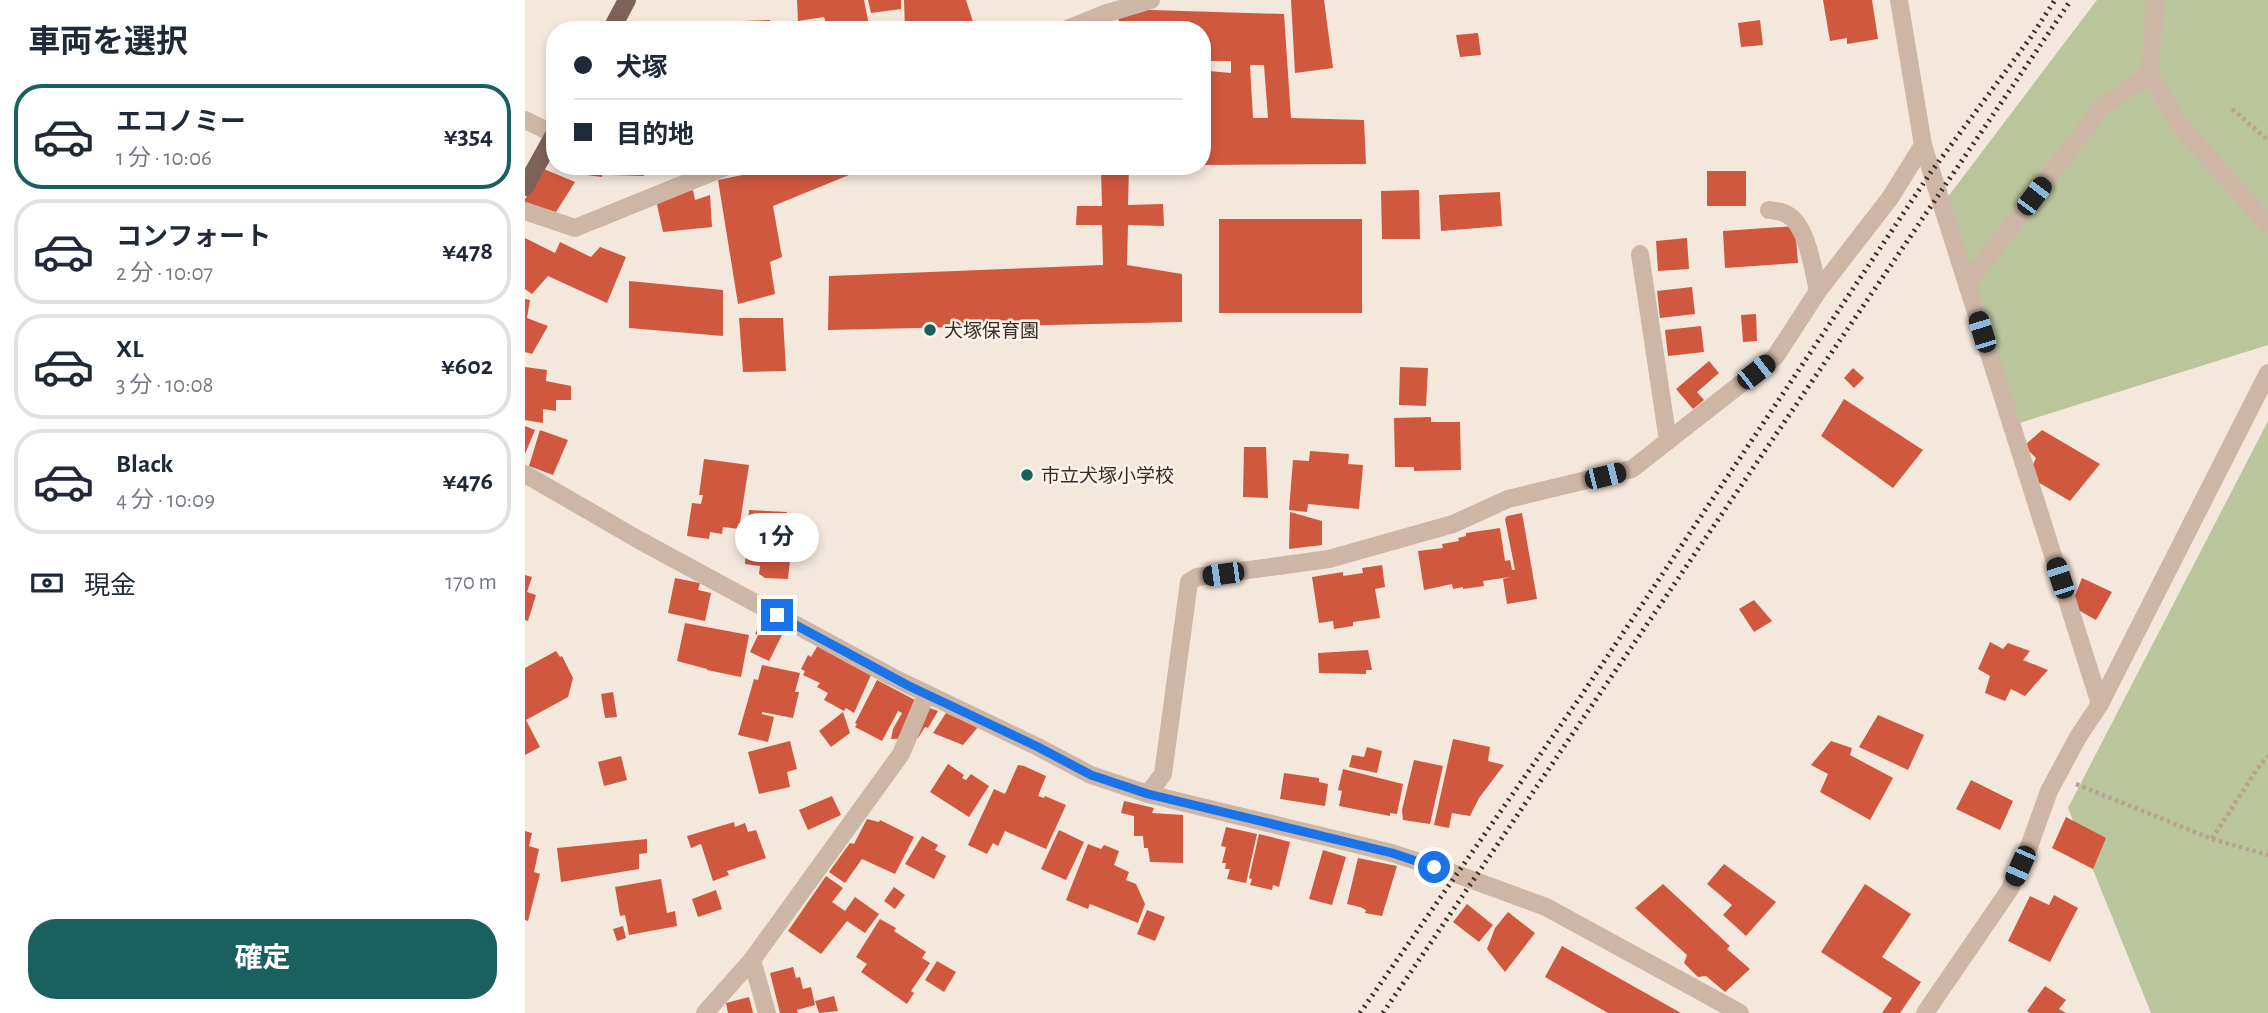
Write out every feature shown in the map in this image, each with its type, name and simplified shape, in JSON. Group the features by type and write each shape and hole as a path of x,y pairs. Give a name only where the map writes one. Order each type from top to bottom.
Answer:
{"main road":[{"path":"616,21 627,0"},
{"path":"525,187 546,148"}],"street":[{"path":"1087,21 1151,0"},
{"path":"1899,0 1923,145 2100,704"},
{"path":"2155,0 2150,74 2178,123 2268,225"},
{"path":"1967,284 2102,107 2150,74"},
{"path":"525,120 546,129"},
{"path":"1148,794 1163,774 1189,582 1197,577 1329,559 1453,524 1508,499 1632,469 1775,357 1818,291 1890,198 1923,145"},
{"path":"525,211 575,228 706,175"},
{"path":"1769,210 1788,214 1799,226 1807,243 1818,291"},
{"path":"1640,254 1668,440"},
{"path":"1925,1013 2010,889 2057,776 2100,704 2268,373"},
{"path":"525,474 639,540 926,695 1091,775 1148,794 1392,853 1546,907 1740,1013"},
{"path":"705,1013 753,960 901,754 926,695"},
{"path":"753,960 767,1013"}],"path":[{"path":"2232,109 2268,140"},
{"path":"2212,839 2268,756"},
{"path":"2057,776 2212,839 2268,855"}],"green space":[{"path":"2097,0 2268,0 2268,345 2013,425 1947,198"},
{"path":"2268,421 2268,1013 2151,1013 2068,808"}],"building":[{"path":"797,0 864,0 868,21 825,21 824,17 798,21"},
{"path":"868,0 901,0 901,9 871,13"},
{"path":"904,0 966,0 973,21 905,21"},
{"path":"1291,0 1324,0 1333,68 1295,73"},
{"path":"1823,0 1872,0 1878,39 1847,44 1847,38 1830,41"},
{"path":"1119,9 1284,14 1291,118 1364,120 1366,164 1211,165 1211,71 1231,73 1231,61 1211,61 1211,21 1118,21","holes":["1250,65 1264,65 1268,118 1253,118"]},
{"path":"1760,20 1763,45 1741,47 1738,23"},
{"path":"1478,33 1481,55 1460,57 1456,35"},
{"path":"544,169 546,175 558,175 575,182 556,212 525,203"},
{"path":"1707,171 1746,171 1746,206 1707,206"},
{"path":"742,175 849,175 773,206 782,257 770,262 775,294 738,304 718,180"},
{"path":"1101,175 1129,175 1128,205 1163,204 1164,226 1128,225 1127,265 1182,274 1182,322 828,330 829,276 1103,265 1102,225 1076,225 1077,206 1102,206"},
{"path":"693,190 695,200 710,195 712,227 663,232 656,200"},
{"path":"1419,190 1420,239 1382,239 1381,191"},
{"path":"1500,192 1502,226 1441,231 1439,195"},
{"path":"1219,219 1362,219 1362,313 1219,313"},
{"path":"1795,226 1798,263 1725,268 1723,231"},
{"path":"525,238 555,253 560,242 591,257 600,247 626,257 607,303 548,276 532,294 525,289"},
{"path":"1687,238 1689,269 1658,271 1656,241"},
{"path":"629,281 723,290 723,336 629,328"},
{"path":"1692,287 1695,314 1660,318 1657,291"},
{"path":"525,299 530,300 527,318 548,326 532,354 525,352"},
{"path":"1756,314 1757,341 1743,342 1741,315"},
{"path":"739,318 783,318 786,371 743,372"},
{"path":"1701,326 1704,352 1668,356 1665,330"},
{"path":"1709,361 1719,373 1697,392 1704,400 1693,409 1676,389"},
{"path":"525,367 547,370 546,381 571,386 571,400 556,400 556,411 543,409 543,423 525,420"},
{"path":"1400,367 1428,368 1426,406 1399,405"},
{"path":"1853,368 1864,378 1854,388 1844,378"},
{"path":"1844,399 1923,450 1893,488 1821,436"},
{"path":"1431,417 1431,422 1460,422 1461,470 1414,471 1414,467 1395,467 1394,418"},
{"path":"525,426 535,430 525,454"},
{"path":"540,430 568,440 553,475 529,466"},
{"path":"2042,430 2100,464 2070,501 2028,476 2036,458 2024,446"},
{"path":"1244,447 1266,447 1268,498 1243,497"},
{"path":"1310,451 1349,454 1348,464 1363,465 1359,509 1308,504 1307,512 1289,510 1293,460 1309,461"},
{"path":"704,459 749,465 739,529 723,527 722,534 710,532 709,539 687,536 692,503 701,504 703,495 699,495"},
{"path":"749,510 787,512 786,540 792,540 788,579 765,578 759,574 760,566 745,564"},
{"path":"1290,512 1322,521 1322,545 1289,549"},
{"path":"1522,513 1537,599 1507,604 1503,579 1510,577 1483,581 1484,586 1453,589 1452,584 1424,590 1418,551 1443,548 1442,544 1459,541 1458,538 1466,536 1466,533 1500,528 1505,561 1510,560 1512,570 1515,570 1505,519 1507,516"},
{"path":"1382,565 1385,587 1375,589 1380,618 1353,622 1353,626 1334,629 1333,621 1319,623 1312,577 1343,572 1343,576 1363,573 1362,568"},
{"path":"525,575 532,577 527,592 536,595 528,621 525,620"},
{"path":"675,578 700,583 698,590 711,593 705,621 668,613"},
{"path":"2082,578 2112,592 2096,620 2071,606"},
{"path":"1754,600 1772,621 1754,632 1739,609"},
{"path":"764,616 786,627 769,661 750,652"},
{"path":"685,623 749,635 741,677 677,661"},
{"path":"1990,642 2003,649 2008,643 2030,651 2023,660 2048,670 2025,696 2011,689 2005,701 1985,693 1990,676 1978,669"},
{"path":"818,645 871,675 854,713 846,708 844,711 824,700 828,693 817,687 820,683 803,675 805,671 801,669 808,655 811,657"},
{"path":"1368,650 1372,670 1366,670 1366,674 1319,673 1318,653"},
{"path":"556,651 562,656 573,678 568,697 526,720 540,747 525,755 525,668"},
{"path":"762,665 800,673 793,718 762,712 774,717 768,742 738,735 754,679 758,680"},
{"path":"877,680 938,711 918,738 891,739 902,713 898,711 882,741 855,727"},
{"path":"613,692 617,717 605,718 601,694"},
{"path":"843,712 850,733 831,747 819,731"},
{"path":"946,713 978,727 963,745 933,733"},
{"path":"1878,715 1924,735 1908,770 1859,747"},
{"path":"1453,739 1490,747 1488,761 1504,765 1479,798 1470,816 1452,813 1449,828 1434,825"},
{"path":"790,741 797,769 787,772 790,787 759,794 748,752"},
{"path":"1831,741 1852,748 1850,755 1893,778 1870,820 1820,792 1828,774 1811,765"},
{"path":"1367,747 1382,751 1377,773 1349,767 1352,755 1364,757"},
{"path":"621,756 627,780 604,786 598,762"},
{"path":"1414,760 1443,766 1430,824 1403,820 1402,810"},
{"path":"948,764 964,775 962,778 966,780 971,774 989,786 969,817 930,792"},
{"path":"1018,765 1046,776 1038,796 1045,796 1066,805 1046,849 1005,831 998,846 993,843 987,854 968,845 994,789 1005,794"},
{"path":"1343,769 1403,784 1397,814 1390,813 1390,816 1339,806 1342,791 1338,790"},
{"path":"1284,773 1319,778 1319,782 1328,784 1325,806 1280,799"},
{"path":"1971,780 2013,801 2000,830 1956,809"},
{"path":"832,796 841,815 808,830 799,810"},
{"path":"1124,801 1154,808 1152,813 1183,815 1183,863 1150,862 1148,848 1144,848 1143,836 1134,836 1134,816 1121,813"},
{"path":"2066,817 2106,838 2093,869 2052,848"},
{"path":"867,819 880,820 914,837 895,874 862,859 845,883 829,872 850,843 854,844"},
{"path":"734,822 735,827 745,823 748,832 756,830 766,858 727,871 729,875 713,881 701,844 691,848 687,836"},
{"path":"1226,827 1257,834 1246,883 1227,879 1230,869 1225,869 1226,863 1222,863 1226,847 1221,846"},
{"path":"1059,830 1084,842 1066,880 1041,869"},
{"path":"525,831 532,833 529,846 539,849 534,872 540,874 528,921 525,920"},
{"path":"1259,834 1290,842 1279,887 1273,885 1272,890 1250,885 1252,879 1249,878"},
{"path":"922,836 938,845 935,850 946,856 934,879 905,864"},
{"path":"647,839 647,853 639,854 639,869 561,882 557,848"},
{"path":"1088,844 1101,849 1104,845 1119,851 1114,865 1129,872 1126,880 1136,884 1145,904 1138,923 1090,904 1088,909 1066,900"},
{"path":"1323,850 1346,857 1332,905 1309,899"},
{"path":"1358,858 1397,866 1382,916 1365,913 1366,910 1360,907 1347,904"},
{"path":"1724,864 1776,902 1746,936 1723,915 1732,905 1707,884"},
{"path":"826,876 843,888 832,902 845,911 855,897 879,914 865,933 847,921 821,954 788,931"},
{"path":"661,879 667,913 675,911 677,926 629,935 625,915 620,916 615,887"},
{"path":"1663,884 1730,946 1727,949 1750,969 1725,992 1706,976 1698,977 1684,963 1687,955 1635,908"},
{"path":"1865,884 1911,914 1882,957 1921,982 1900,1013 1882,1013 1892,998 1821,952"},
{"path":"894,887 905,895 895,909 884,901"},
{"path":"716,890 722,909 698,917 692,899"},
{"path":"2054,895 2078,908 2050,962 2008,941 2030,896 2049,905"},
{"path":"1467,904 1493,925 1479,942 1453,922"},
{"path":"1147,910 1165,917 1155,941 1137,934"},
{"path":"1508,912 1535,933 1505,972 1487,949 1495,928"},
{"path":"880,919 926,952 922,958 930,963 911,991 914,993 907,1004 861,972 867,964 856,957"},
{"path":"623,926 626,938 617,941 613,929"},
{"path":"1562,946 1681,1013 1608,1013 1545,977"},
{"path":"937,961 956,972 944,992 925,980"},
{"path":"793,967 796,978 800,977 803,989 811,987 815,1005 797,1010 798,1013 780,1013 770,973"},
{"path":"2045,986 2066,1000 2059,1009 2066,1013 2027,1011"},
{"path":"834,996 838,1011 819,1013 815,1001"},
{"path":"749,997 753,1013 728,1013 726,1003"}],"railway":[{"path":"1360,1013 1581,696 1931,172 2031,37 2055,0"},
{"path":"1383,1013 2071,0"}],"place":[{"name":"犬塚保育園","path":"930,330"},
{"name":"市立犬塚小学校","path":"1027,475"}],"route":[{"path":"777,615 926,695 1091,775 1148,794 1392,853 1434,867"}]}
